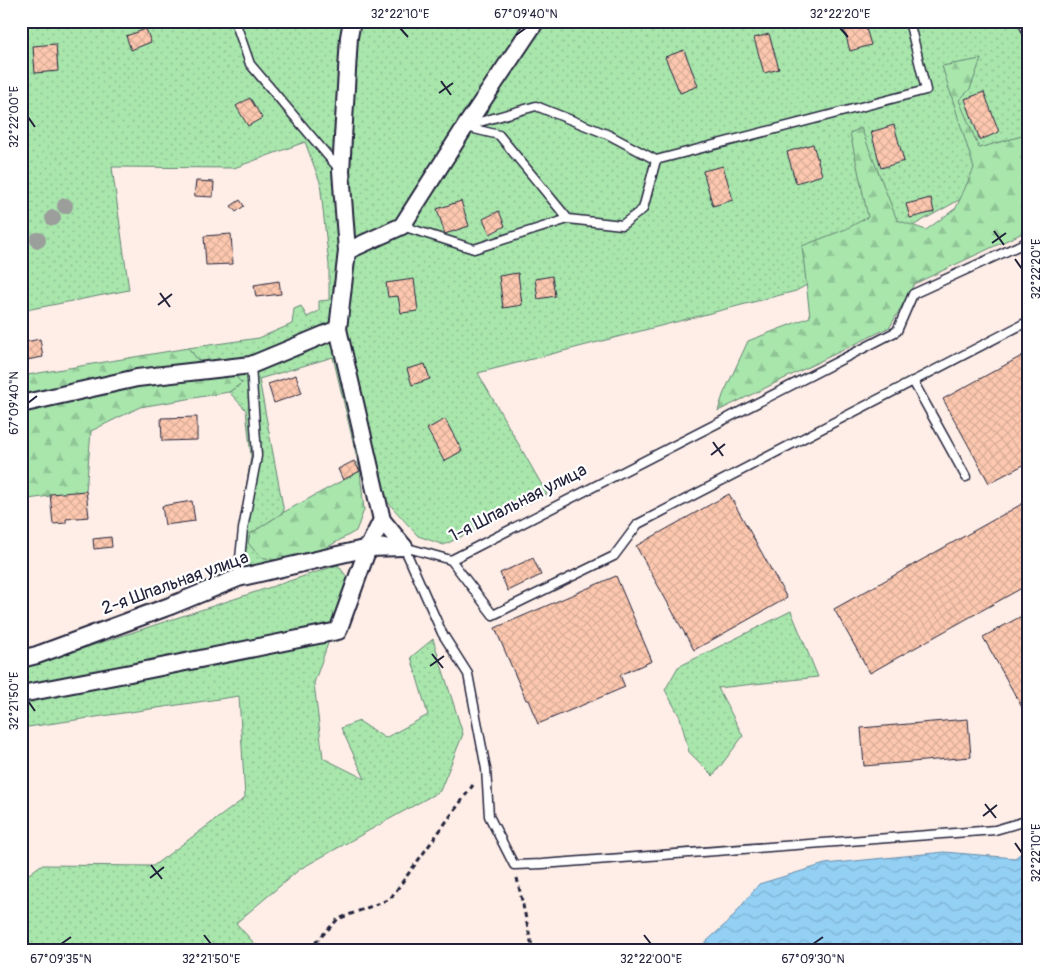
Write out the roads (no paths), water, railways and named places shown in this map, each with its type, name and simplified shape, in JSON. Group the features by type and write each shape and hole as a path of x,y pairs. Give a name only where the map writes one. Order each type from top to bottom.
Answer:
{"street":[{"path":"352,21 348,37 341,171 347,251 338,329 382,520 404,547"},
{"path":"347,251 402,226 536,21"},
{"path":"21,404 137,378 251,365 338,329"},
{"path":"21,694 338,631 368,548 382,520"},
{"name":"2-я Шпальная улица","path":"21,659 37,655 170,606 238,578 368,548 404,547"}],"lane":[{"path":"235,21 250,64 341,171"},
{"path":"465,127 536,106 609,135 656,160 926,90 909,21"},
{"path":"1022,21 1029,36"},
{"path":"465,127 499,134 568,219"},
{"path":"402,226 474,249 568,219 622,225 643,209 656,160"},
{"name":"1-я Шпальная улица","path":"404,547 451,560 897,331 914,294 1029,240"},
{"path":"451,560 493,615 614,556 638,524 1029,321"},
{"path":"238,578 243,530 257,456 251,365"},
{"path":"913,381 966,478"},
{"path":"404,547 442,633 468,674 486,768 489,816 514,865 995,830 1029,820"}],"water":[{"path":"1029,847 1029,951 696,951 730,920 759,884 825,864 944,852 1015,858"}]}
